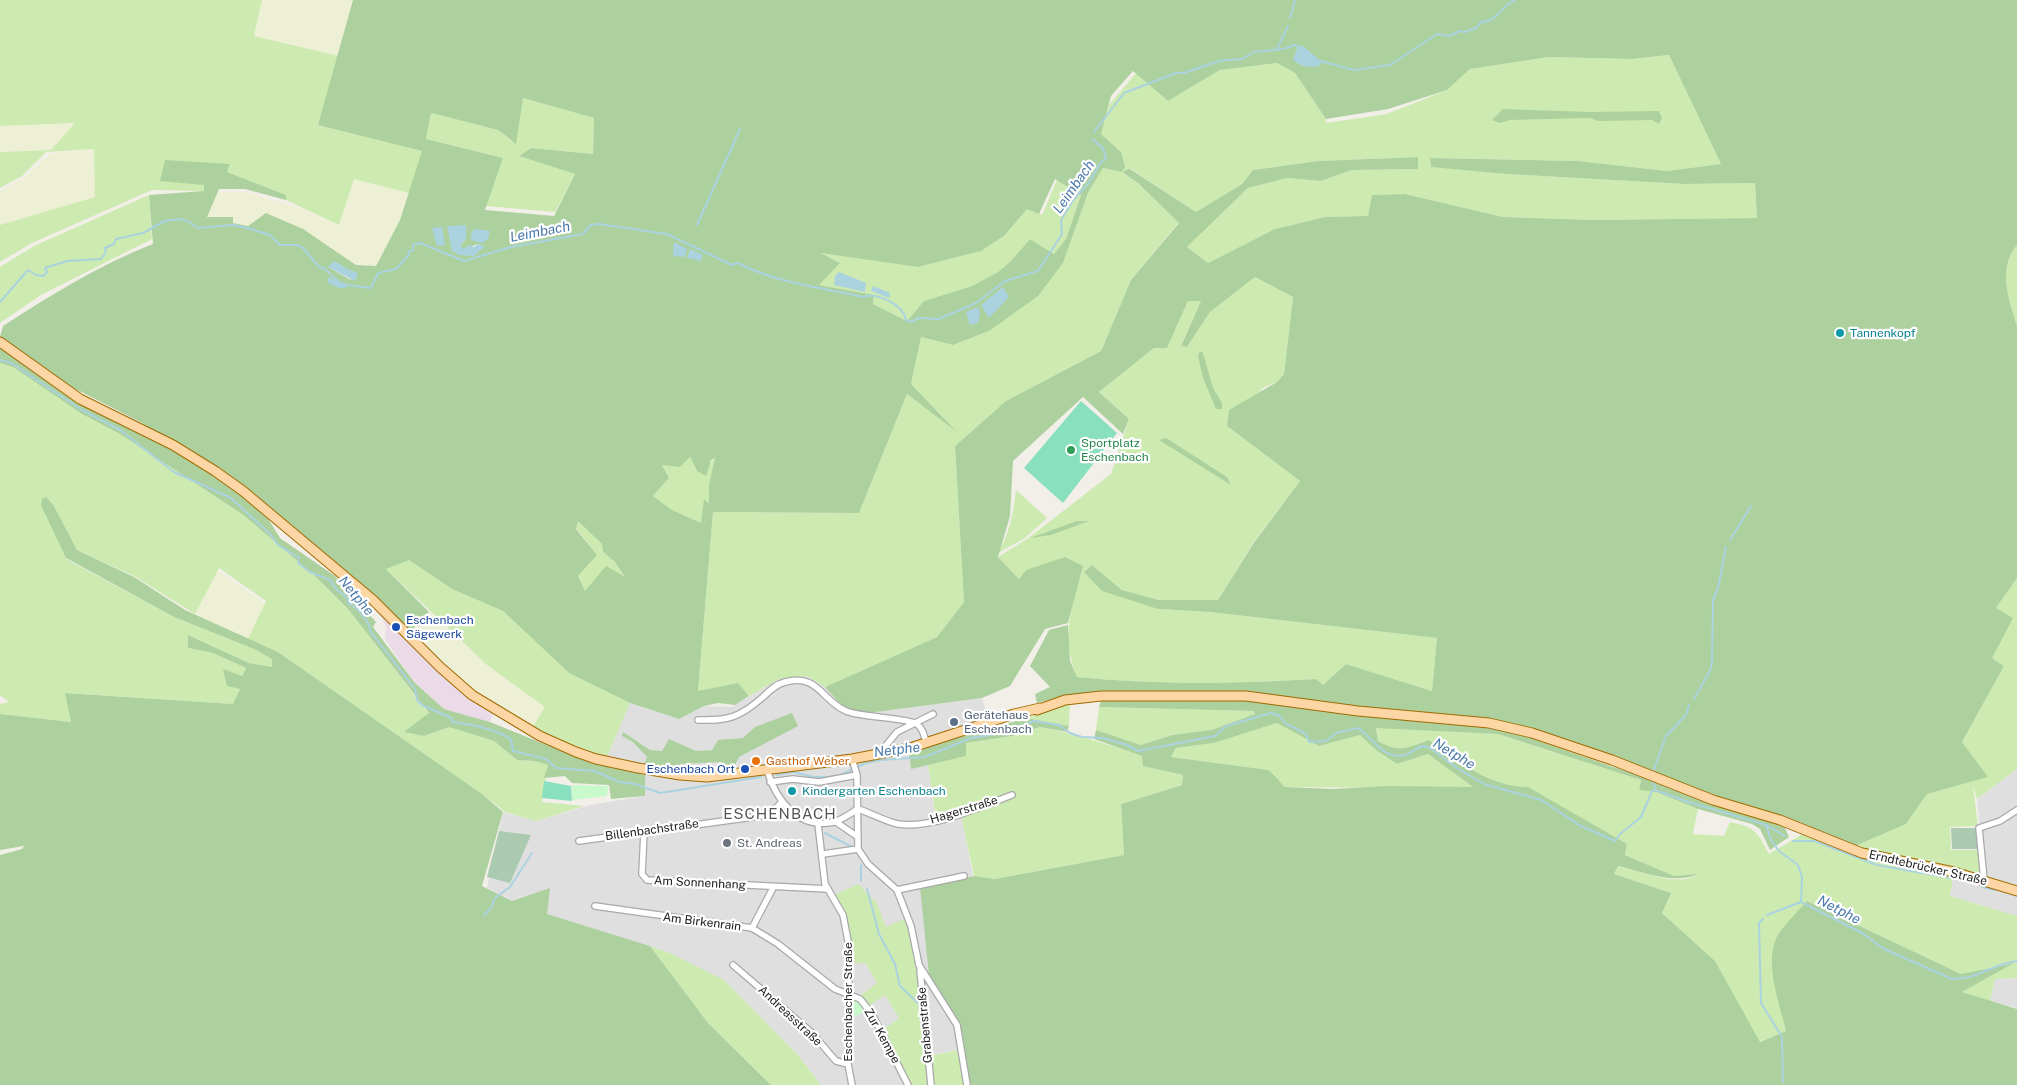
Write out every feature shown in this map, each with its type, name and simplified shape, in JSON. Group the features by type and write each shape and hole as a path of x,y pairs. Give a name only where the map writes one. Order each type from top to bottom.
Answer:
{"main road":[{"name":"Erndtebrücker Straße","path":"0,342 80,399 173,445 244,491 374,600 454,680 472,695 540,736 596,759 680,776 707,777 852,761 926,744 984,725 1013,719 1065,700 1101,696 1246,696 1358,711 1475,721 1551,739 1612,760 1714,800 1780,820 1871,856 1984,880 2017,891"}],"street":[{"path":"698,720 734,718 753,707 780,683 797,680 817,686 838,707 850,712 914,722 923,731 926,744"},
{"path":"879,754 890,738 914,722 933,714"},
{"path":"852,761 856,773 858,849 868,864 898,890 911,926 919,965 957,1025 967,1085"},
{"path":"766,770 781,803 802,818 818,824 836,822 858,809"},
{"path":"770,782 793,779 820,782 856,773"},
{"name":"Hagerstraße","path":"858,809 894,823 911,824 940,820 1012,795"},
{"name":"Billenbachstraße","path":"579,841 760,816 772,812 781,803"},
{"path":"1984,880 1979,828 2000,821 2017,810"},
{"path":"836,822 858,836"},
{"name":"Eschenbacher Straße","path":"818,824 824,854 824,878 828,890 842,916 849,946 848,1064 852,1085"},
{"name":"Am Sonnenhang","path":"644,832 642,874 647,880 828,890"},
{"path":"824,854 858,849"},
{"path":"898,890 964,876"},
{"path":"752,928 773,888"},
{"name":"Am Birkenrain","path":"595,906 752,928 778,944 835,989 848,994"},
{"name":"Andreasstraße","path":"733,965 811,1032 836,1061 848,1064"},
{"name":"Grabenstraße","path":"919,965 931,1085"},
{"name":"Zur Kempe","path":"848,994 860,999 872,1014 908,1085"}],"shaded area":[{"path":"377,608 494,712 490,722 444,709 415,683 385,639 386,627"},
{"path":"807,676 825,687 844,708 876,712 982,698 988,719 919,742 911,768 928,764 936,822 961,814 973,876 935,883 927,955 929,976 959,1025 963,1049 924,1056 919,964 907,918 886,928 877,903 866,964 878,983 861,995 885,995 899,1018 906,1085 821,1085 798,1055 724,980 672,954 546,914 549,889 512,901 487,888 503,812 536,821 590,805 645,796 645,775 641,765 607,757 630,703 679,719 704,706 732,707 779,678"},
{"path":"2017,769 2017,916 1950,896 1953,877 1985,883 1977,799"},
{"path":"2017,978 2017,1008 1990,1001 1995,979"}],"green space":[{"path":"0,0 262,0 254,36 339,56 318,125 423,151 409,193 354,179 339,225 286,200 286,195 227,172 230,164 205,185 204,191 152,190 32,243 0,262 0,225 95,197 94,149 46,152 22,176 0,188 0,152 51,150 75,123 0,126"},
{"path":"262,0 353,0 339,56 254,36"},
{"path":"353,0 2017,0 2017,245 2007,264 2006,284 2017,326 2017,578 1996,608 2013,618 1992,658 2004,666 1962,742 1988,777 1927,794 1906,824 1853,847 1799,822 1475,718 1385,711 1501,728 1784,826 1789,837 1770,850 1760,829 1752,824 1698,809 1656,792 1639,790 1641,780 1498,734 1376,728 1378,741 1385,745 1403,748 1429,740 1487,778 1500,783 1528,787 1627,844 1625,855 1674,876 1699,874 1689,877 1669,878 1618,866 1614,874 1671,893 1662,913 1715,961 1760,1042 1786,1031 1774,982 1772,956 1774,944 1779,933 1807,901 1961,974 2014,963 1962,992 2017,1009 2017,1085 970,1085 959,1025 929,976 920,887 974,876 995,879 1124,855 1121,804 1182,785 1183,775 1143,766 1142,756 1094,739 1096,730 1141,745 1172,735 1211,730 1255,714 1254,711 1099,707 1104,691 1064,696 1037,703 1035,694 1050,687 1030,666 1049,630 1068,625 1070,661 1077,677 1196,683 1316,679 1323,685 1346,664 1432,691 1437,638 1210,612 1158,609 1102,591 1084,572 1092,565 1122,590 1159,600 1218,600 1253,544 1300,481 1227,426 1229,410 1277,382 1284,374 1293,297 1255,277 1210,312 1187,347 1181,346 1201,301 1188,301 1167,348 1154,348 1099,392 1129,419 1123,434 1083,397 1013,461 1010,516 998,557 1019,579 1026,570 1065,557 1083,566 1068,623 1045,629 1010,686 982,698 876,712 852,712 844,708 825,687 937,637 964,602 955,446 1006,401 1101,351 1131,280 1179,223 1138,183 1123,173 1125,170 1130,169 1196,212 1242,184 1253,170 1318,161 1418,157 1418,169 1352,170 1321,181 1287,178 1248,188 1187,247 1208,263 1275,229 1325,217 1368,216 1372,195 1405,194 1503,217 1593,220 1757,218 1755,183 1684,184 1507,174 1431,167 1430,158 1578,161 1667,171 1721,164 1669,55 1632,59 1549,57 1470,69 1447,90 1388,109 1326,119 1295,73 1277,63 1220,70 1168,101 1133,71 1111,96 1101,134 1121,152 1125,167 1122,172 1103,168 1088,193 1063,263 1038,296 989,331 953,345 921,337 911,384 957,432 907,394 859,513 713,512 698,691 738,683 749,696 735,705 718,703 704,706 679,719 630,703 569,673 503,611 452,589 409,560 386,569 429,612 410,632 233,480 142,423 56,379 0,337 3,326 57,292 114,261 153,244 149,195 204,191 204,185 160,181 165,160 230,164 227,172 286,195 286,200 245,189 219,189 207,217 233,217 233,223 248,226 266,213 303,229 356,265 376,266 400,220 422,151 318,125","holes":["523,98 594,118 593,154 531,148 519,156 575,174 554,216 485,210 503,158 426,139 431,113 498,130 516,144","1055,179 1081,195 1066,239 1054,254 1030,239 1011,261 998,272 972,286 924,301 907,321 873,304 874,295 819,285 840,263 821,253 918,267 981,251 1004,236 1027,209 1039,214","447,226 466,239 460,245 463,250 477,244 484,246 459,255","328,267 349,270 351,280","690,457 697,471 706,476 711,460 715,458 709,484 709,504 704,499 701,523 672,510 653,496 669,478 662,465 680,467","578,521 602,544 603,552 615,562 625,577 606,566 585,591 578,576 597,555 576,529","1277,723 1319,746 1360,735 1377,751 1397,764 1428,754 1473,787 1387,786 1333,789 1285,787 1269,770 1171,757 1176,748 1214,743"]},
{"path":"1669,55 1721,164 1667,171 1578,161 1430,158 1431,166 1507,174 1684,184 1755,183 1757,218 1593,220 1503,217 1405,194 1372,195 1368,216 1325,217 1275,229 1208,263 1187,247 1248,188 1287,178 1321,181 1352,170 1418,169 1418,157 1318,161 1253,170 1242,184 1196,212 1131,169 1125,170 1123,174 1138,183 1179,222 1131,280 1101,351 1006,401 955,446 964,602 937,637 825,687 807,676 779,679 749,696 738,683 698,692 713,512 859,513 907,394 954,429 911,384 921,337 953,345 989,331 1063,263 1088,193 1103,168 1122,172 1121,152 1101,134 1109,105 1136,73 1168,101 1220,70 1277,63 1295,73 1326,119 1326,123 1387,114 1447,90 1470,69 1549,57 1632,59"},
{"path":"523,98 594,118 593,154 531,148 519,156 575,174 555,212 486,206 503,158 426,139 431,113 498,130 511,141"},
{"path":"1503,109 1589,112 1659,111 1662,118 1659,124 1652,120 1599,121 1589,118 1510,120 1500,123 1492,120"},
{"path":"76,123 51,150 0,152 0,126"},
{"path":"94,149 95,198 0,225 0,191 24,178 51,153"},
{"path":"354,179 409,193 400,220 376,266 356,265 303,229 248,226 233,223 233,217 207,217 217,193 245,192 304,209 338,225"},
{"path":"1057,180 1081,195 1066,239 1054,254 1030,239 1011,261 998,272 972,286 924,301 907,321 873,304 874,295 818,285 840,263 820,252 918,267 981,251 1004,236 1027,208 1042,215"},
{"path":"149,195 152,239 41,295 0,323 0,267 34,246"},
{"path":"2017,245 2017,326 2008,295 2006,274 2007,264"},
{"path":"1255,277 1293,297 1284,374 1277,382 1264,387 1227,426 1300,481 1253,543 1218,600 1159,600 1122,590 1092,565 1084,572 1158,609 1210,612 1437,638 1432,691 1346,664 1323,685 1315,679 1196,683 1077,677 1069,648 1069,634 1072,608 1083,566 1057,565 1040,567 1025,573 1019,579 998,557 1027,539 1111,474 1129,419 1099,392 1154,348 1167,348 1188,301 1201,301 1181,345 1187,347 1210,312"},
{"path":"0,346 36,372 165,445 235,490 267,517 280,538 335,576 376,622 373,627 415,683 444,709 490,722 591,763 645,775 645,796 611,799 609,785 572,783 565,776 544,778 548,765 535,761 517,760 494,741 449,727 424,736 404,732 429,713 348,609 313,574 242,514 120,434 82,414 13,367 0,363"},
{"path":"1200,351 1203,353 1213,388 1222,403 1222,409 1216,409 1203,378 1198,356"},
{"path":"0,363 13,367 82,414 120,434 242,514 313,574 348,609 429,714 405,732 424,736 449,727 494,741 517,760 535,761 548,765 542,802 584,806 536,821 505,812 278,652 248,639 266,601 219,568 195,614 134,576 77,550 54,506 66,559 174,617 254,649 273,659 272,667 249,663 188,635 188,648 213,653 246,668 242,676 223,670 240,689 233,704 66,693 71,722 0,714 0,704 9,702 0,695"},
{"name":"Sportplatz Eschenbach","path":"1081,401 1117,433 1063,503 1024,468"},
{"path":"1166,438 1227,477 1231,485 1159,440"},
{"path":"690,457 697,471 716,458 709,484 709,505 705,500 701,523 672,510 653,496 669,478 662,465"},
{"path":"1016,490 1047,518 1025,538 998,553 1010,523"},
{"path":"46,497 54,506 77,550 134,577 185,610 278,652 482,794 503,812 482,886 512,901 550,888 547,914 650,946 708,1023 771,1085 0,1085 0,855 22,849 24,846 0,850 0,714 71,722 65,693 233,704 240,689 227,686 223,669 242,676 246,668 213,653 188,648 188,635 249,663 272,667 272,659 254,649 174,617 66,558 41,505 42,499"},
{"path":"578,520 602,544 603,552 615,562 626,579 585,591 578,576 597,555 576,528"},
{"path":"1077,521 1089,521 1051,535 1030,538"},
{"path":"409,560 452,589 503,611 569,673 630,703 607,757 540,733 532,728 545,707 487,665 385,568"},
{"path":"217,570 265,603 248,639 195,614"},
{"path":"2017,578 2017,769 1977,799 1973,786 1978,826 1950,827 1951,850 1980,850 1982,877 1853,847 1906,824 1927,794 1987,777 1962,742 2004,666 1992,658 1996,608"},
{"path":"429,612 487,665 545,707 532,728 473,692 410,632"},
{"path":"1070,703 1069,726 1026,718"},
{"path":"1099,707 1254,711 1255,714 1211,730 1172,735 1141,745 1096,730"},
{"path":"792,713 798,726 739,757 732,771 723,771 721,762 680,764 675,770 644,765 647,757 633,742 622,736 623,732 650,750 662,751 669,739 696,751 712,750 718,740 743,738 755,727"},
{"path":"1026,718 1069,726 1067,732 1040,727 1013,736 966,743 966,756 911,769 909,752"},
{"path":"1277,723 1319,746 1360,735 1377,751 1397,764 1428,754 1474,787 1285,787 1269,770 1171,757 1176,748 1214,743"},
{"path":"1040,727 1117,747 1142,756 1144,766 1183,775 1182,785 1121,804 1124,855 995,879 974,876 960,811 936,819 928,764 966,756 966,743 1013,736"},
{"path":"1376,727 1498,734 1641,780 1639,789 1656,792 1698,809 1693,834 1724,836 1730,822 1739,824 1755,832 1769,854 1804,833 1864,859 1953,877 1950,896 2017,916 2017,978 1995,979 1990,1001 1962,992 2012,963 1961,974 1807,901 1784,1019 1786,1031 1759,1042 1715,961 1662,913 1671,893 1614,874 1617,866 1669,879 1688,878 1697,875 1674,876 1625,855 1627,845 1528,788 1500,783 1475,772 1429,740 1403,748 1385,745 1378,741"},
{"path":"544,781 571,786 572,801 542,798"},
{"path":"572,785 608,786 607,796 572,800"},
{"path":"1951,828 1979,828 1981,849 1952,849"},
{"path":"499,831 531,835 510,883 487,877"},
{"path":"858,884 877,903 886,927 906,918 917,966 930,1085 910,1085 883,1030 899,1018 885,995 870,1005 861,995 877,983 866,964 852,962 851,946 834,895"},
{"path":"650,946 672,954 724,980 798,1055 821,1085 771,1085 708,1023"},
{"path":"854,1001 859,1001 867,1010 852,1018 851,1004"},
{"path":"963,1049 970,1085 933,1085 929,1056"}],"water":[{"path":"1298,46 1303,46 1322,62 1319,66 1305,66 1296,62 1293,59"},
{"path":"466,225 466,239 460,245 463,249 470,245 474,247 477,244 485,246 474,256 459,255 452,251 447,226"},
{"path":"442,227 445,245 437,246 432,228"},
{"path":"474,229 490,231 488,239 482,243 471,240 471,234"},
{"path":"674,242 687,249 685,257 673,256"},
{"path":"690,249 703,255 701,261 687,258"},
{"path":"334,261 358,273 355,281 328,267"},
{"path":"839,272 866,283 865,292 834,285 835,276"},
{"path":"328,277 347,284 346,288 339,288 328,283"},
{"path":"873,286 890,293 889,298 871,291"},
{"path":"1003,287 1009,297 989,318 981,305"},
{"path":"978,307 980,312 978,323 970,325 966,312"}],"waterway":[{"path":"1290,18 1295,0"},
{"name":"Leimbach","path":"1320,61 1354,70 1390,65 1437,34 1449,36 1460,31 1465,32 1476,28 1481,22 1491,19 1510,2 1515,0"},
{"path":"1277,49 1288,26"},
{"name":"Leimbach","path":"1094,132 1124,93 1176,73 1184,73 1219,61 1242,59 1254,52 1283,49 1295,45 1299,47"},
{"path":"697,225 740,129"},
{"name":"Leimbach","path":"346,285 371,288 378,273 396,269 409,255 408,252 413,250 413,245 420,243 464,261 511,247 583,234 591,225 599,224 667,234 732,265 738,263 752,270 798,284 863,297 875,296 882,298 895,304 904,314 906,320 911,322 919,318 939,319 976,303 1005,281 1038,271 1062,234 1061,220 1074,199 1088,184 1101,162 1106,159 1103,148 1092,139"},
{"name":"Leimbach","path":"0,302 28,270 36,275 43,276 47,272 45,268 67,261 101,259 106,252 105,248 114,244 116,239 143,233 165,221 180,219 198,228 233,225 251,229 270,235 280,245 302,247 319,267 325,269 338,281"},
{"name":"Netphe","path":"0,360 11,363 82,410 120,430 174,472 231,498 271,535 278,545 299,558 298,563 310,572 330,580 337,590 347,597 349,604 362,615 368,623 370,631 415,689 417,700 422,705 451,718 453,722 468,724 504,735 511,739 513,751 546,759 556,768 595,771 619,782 635,784 660,793 761,777"},
{"path":"1730,540 1751,506"},
{"path":"1694,699 1710,671 1712,663 1713,600 1718,588 1726,547"},
{"path":"1653,772 1666,736 1686,715 1689,705"},
{"name":"Netphe","path":"776,775 793,772 814,777 840,775 866,763 925,757 971,738 1004,733 1034,721 1059,725 1070,733 1082,737 1103,738 1127,745 1138,751 1215,736 1226,726 1271,713 1280,716 1285,723 1306,734 1309,742 1326,741 1336,733 1358,728 1391,755 1405,755 1423,746 1430,748 1457,768 1484,784 1541,800 1579,825 1615,841 1620,834 1641,817 1652,791 1655,790 1688,802 1766,825 1771,840 1779,851 1798,865 1802,877 1801,902 1862,933 1884,949 1952,979 1970,977 2003,964 2017,961"},
{"path":"1653,782 1655,789"},
{"path":"1766,825 1785,836"},
{"path":"825,833 852,847"},
{"path":"1793,841 1814,841 1877,865 1962,880"},
{"path":"484,915 491,908 495,898 510,887 532,853"},
{"path":"861,865 861,881"},
{"path":"1982,887 1995,890"},
{"path":"867,889 879,934 895,964 900,986 919,1004 925,1053"},
{"path":"1767,915 1801,902"},
{"path":"1763,919 1759,923 1761,1003 1782,1037 1783,1082"}],"place":[{"name":"Tannenkopf","path":"1840,333"},
{"name":"Sportplatz Eschenbach","path":"1071,450"},
{"name":"Eschenbach Sägewerk","path":"396,627"},
{"name":"Gerätehaus Eschenbach","path":"954,722"},
{"name":"Gasthof Weber","path":"756,761"},
{"name":"Eschenbach Ort","path":"745,769"},
{"name":"Kindergarten Eschenbach","path":"792,791"},
{"name":"St. Andreas","path":"727,843"}],"district":[{"name":"ESCHENBACH","path":"780,814"}]}
